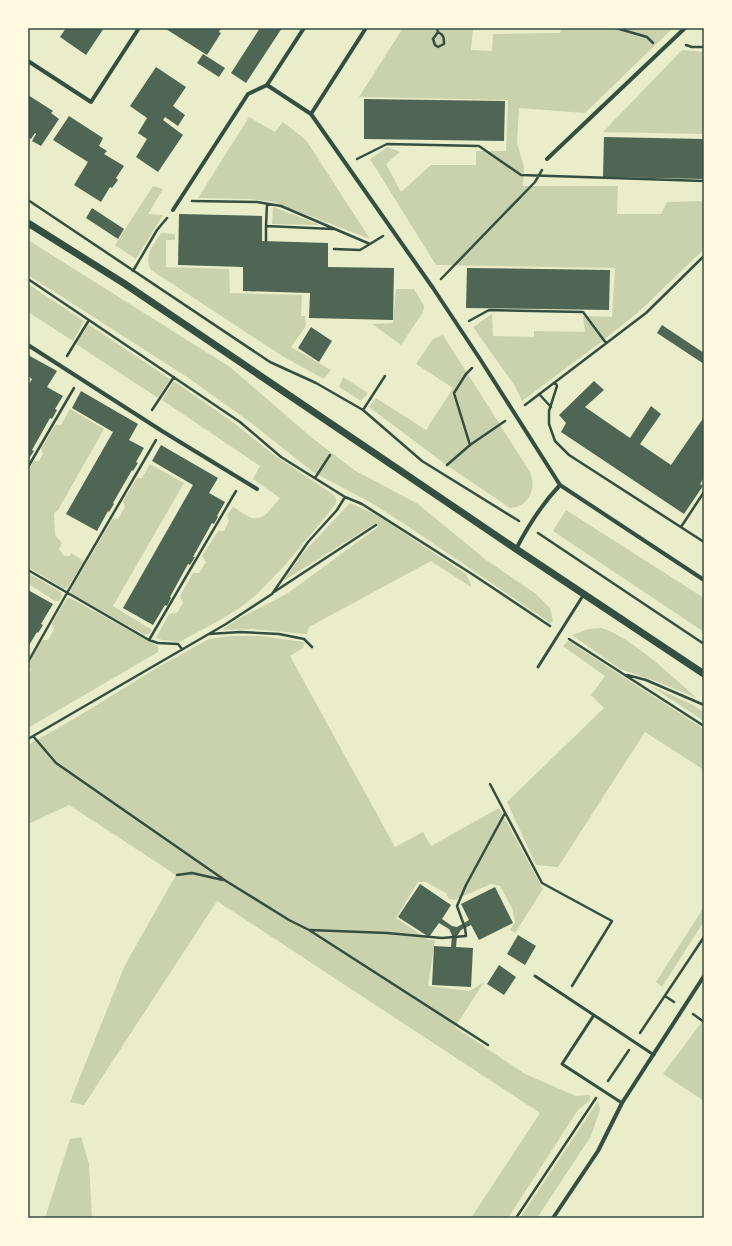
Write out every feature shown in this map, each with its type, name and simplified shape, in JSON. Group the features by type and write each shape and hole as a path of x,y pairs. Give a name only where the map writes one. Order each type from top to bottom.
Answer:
{"street":[{"path":"28,61 91,102 139,28"},
{"path":"174,210 248,94 267,85 304,28"},
{"path":"311,114 366,28"},
{"path":"547,159 685,28"},
{"path":"267,85 311,114 433,288 560,485 704,580"},
{"path":"28,223 126,284 516,549 704,674"},
{"path":"28,345 79,379 257,489"},
{"path":"516,549 528,526 548,497 560,485"},
{"path":"553,1218 598,1151 622,1104 704,976"}],"lane":[{"path":"538,667 584,594"},
{"path":"535,976 654,1055"},
{"path":"594,1015 562,1064 622,1104"}],"path":[{"path":"437,28 438,32 442,34 444,38 444,44 438,47 435,45 433,38 438,32"},
{"path":"616,28 647,37 660,51"},
{"path":"346,164 387,144 479,146 521,175 704,181"},
{"path":"433,288 535,182 547,159"},
{"path":"28,200 270,362 316,383 363,410 422,461 528,526 704,644"},
{"path":"180,201 257,202 281,206 370,244"},
{"path":"266,241 267,204"},
{"path":"126,284 157,230 174,210"},
{"path":"266,226 336,229"},
{"path":"334,249 360,250 392,229"},
{"path":"525,405 646,313 704,256"},
{"path":"28,279 240,422 281,457 345,496 362,504 466,570 704,726"},
{"path":"459,327 489,310 583,312 606,343"},
{"path":"75,342 88,320"},
{"path":"470,445 454,393 466,374 480,359"},
{"path":"363,410 385,376"},
{"path":"159,400 174,377"},
{"path":"28,467 79,379"},
{"path":"555,382 557,386 550,407 549,424 555,441 569,455 704,542"},
{"path":"539,394 550,407"},
{"path":"446,465 470,445 505,421"},
{"path":"28,662 162,431"},
{"path":"315,478 330,455"},
{"path":"149,640 242,480"},
{"path":"681,527 704,492"},
{"path":"272,594 308,542 337,510 345,496"},
{"path":"28,739 209,634 376,525"},
{"path":"28,570 149,640 158,643 178,644 182,649"},
{"path":"209,634 240,632 279,634 304,639 312,647"},
{"path":"623,674 646,680 704,705"},
{"path":"33,736 56,763 226,881 289,920 309,930 488,1045"},
{"path":"490,784 542,883 612,922 565,996"},
{"path":"309,930 387,933 442,938 466,936 465,928 457,906 466,885 505,813"},
{"path":"176,875 192,873 226,881"},
{"path":"516,1218 704,937"}],"green space":[{"path":"403,28 473,28 471,50 492,51 493,34 560,33 562,28 673,28 585,113 519,108 517,143 524,167 523,186 618,186 617,214 661,214 667,202 704,201 704,249 642,309 601,342 522,401 515,386 473,327 492,314 493,336 534,337 534,331 585,332 583,316 612,317 615,268 436,265 370,159 388,147 400,152 386,164 401,192 431,165 476,165 476,151 506,151 508,100 359,97"},
{"path":"682,50 704,52 704,134 603,132"},
{"path":"249,117 275,132 283,122 306,140 370,239 273,202 251,199 198,198"},
{"path":"153,186 163,189 148,214 163,215 136,259 115,245"},
{"path":"273,207 320,225 272,224"},
{"path":"161,233 175,234 175,240 166,240 166,267 229,269 230,293 302,295 301,316 305,316 306,326 291,347 331,370 324,379 284,357 151,270 148,260 150,251"},
{"path":"28,240 230,367 311,437 354,470 418,504 485,559 536,594 550,608 553,621 550,623 370,502 313,472 250,422 187,377 28,275"},
{"path":"28,284 84,321 73,341 28,312"},
{"path":"396,289 414,289 424,306 423,312 401,345 372,324 393,323"},
{"path":"88,324 170,379 158,398 76,344"},
{"path":"443,335 530,472 532,478 532,490 530,496 517,507 510,508 445,464 369,407 376,398 426,430 453,388 416,364 433,339"},
{"path":"343,377 368,393 361,401 339,387"},
{"path":"174,381 234,423 274,455 334,495 336,498 336,503 328,514 285,565 255,596 238,609 215,623 179,642 156,638 169,614 177,613 183,603 180,596 193,573 199,573 206,562 202,556 218,531 224,531 229,521 227,515 233,507 250,517 261,517 268,512 280,498 253,479 260,466 162,400"},
{"path":"70,409 104,429 58,510 54,513 55,535 62,543 59,549 64,556 70,556 71,553 84,561 68,587 64,589 28,567 28,471 33,461 39,461 43,454 41,449 55,425 61,425"},
{"path":"150,464 184,483 113,606 152,630 149,634 145,635 71,594 71,589 113,518 118,519 125,507 123,501 137,478 142,478"},
{"path":"350,503 375,514 466,574 471,587 431,561 309,627 307,634 252,629 223,629 238,619 288,593 378,527 376,523 283,581 303,553"},
{"path":"566,510 704,598 704,632 553,531"},
{"path":"28,573 61,592 62,596 59,601 55,601 29,584"},
{"path":"70,598 158,646 158,652 28,728 28,674 31,670 28,665 42,640 48,640 54,629 52,624 66,599"},
{"path":"601,628 613,632 638,648 697,698 658,682 620,669 572,635 589,629"},
{"path":"229,636 259,636 305,642 303,648 290,656 395,847 423,832 431,846 499,808 543,889 515,933 510,930 515,922 512,908 500,886 491,884 454,900 449,899 446,893 426,882 418,882 396,918 429,940 435,940 428,986 470,991 484,982 455,1027 525,1074 576,1096 590,1095 590,1100 578,1110 508,1218 471,1218 540,1113 217,901 84,1105 70,1102 125,965 176,875 69,805 28,824 28,745 160,666 209,639"},
{"path":"568,641 704,729 704,770 645,732 558,867 536,865 507,802 604,708 591,695 605,676 563,646"},
{"path":"649,685 691,704 704,712 704,721"},
{"path":"704,907 704,921 662,987 656,982"},
{"path":"704,1019 704,1101 663,1074"},
{"path":"598,1101 600,1110 591,1136 537,1218 520,1218"},
{"path":"81,1137 89,1164 92,1218 45,1218 70,1139"}],"building":[{"path":"66,28 104,28 86,55 60,37"},
{"path":"221,28 219,32 221,33 207,55 166,29"},
{"path":"260,28 282,28 246,83 231,73"},
{"path":"203,54 225,68 219,77 197,63"},
{"path":"156,67 186,87 173,106 185,115 178,126 165,117 163,120 183,135 158,172 136,157 147,139 138,133 147,118 130,106"},
{"path":"28,95 53,111 51,113 59,119 41,146 32,141 36,134 35,133 31,139 28,137"},
{"path":"364,99 505,101 504,141 364,139"},
{"path":"69,116 103,138 99,146 107,151 104,154 124,166 116,178 118,180 112,188 110,187 101,202 74,185 88,162 53,140"},
{"path":"604,137 704,139 704,179 603,177"},
{"path":"92,208 124,229 118,239 86,218"},
{"path":"179,214 262,216 262,241 328,243 328,267 394,268 393,320 309,318 310,293 243,291 243,267 178,265"},
{"path":"467,268 610,270 609,310 466,308"},
{"path":"662,325 704,353 704,364 657,333"},
{"path":"311,327 332,341 319,362 298,348"},
{"path":"28,355 57,371 47,387 63,396 55,409 57,410 52,419 50,418 28,460 28,386 32,379 28,376"},
{"path":"594,381 604,390 585,407 630,438 651,406 661,414 640,444 671,465 704,417 704,477 700,484 703,486 684,514 561,432 566,423 559,415"},
{"path":"81,391 138,424 129,440 144,448 136,462 138,463 133,471 132,470 113,503 114,504 109,512 108,511 97,531 66,514 113,432 72,408"},
{"path":"161,445 218,478 209,493 225,502 214,524 212,523 193,557 195,557 190,565 188,564 170,597 171,598 167,606 165,605 153,625 123,608 193,485 152,461"},
{"path":"28,590 53,604 41,624 43,625 28,647"},
{"path":"420,884 451,905 442,919 452,926 457,927 469,920 461,904 495,887 513,923 479,940 471,925 461,930 457,936 456,947 473,948 471,987 432,985 434,946 451,947 452,935 449,929 439,923 429,937 398,917"},
{"path":"518,935 536,946 525,965 507,954"},
{"path":"499,965 516,977 504,995 487,984"}]}
